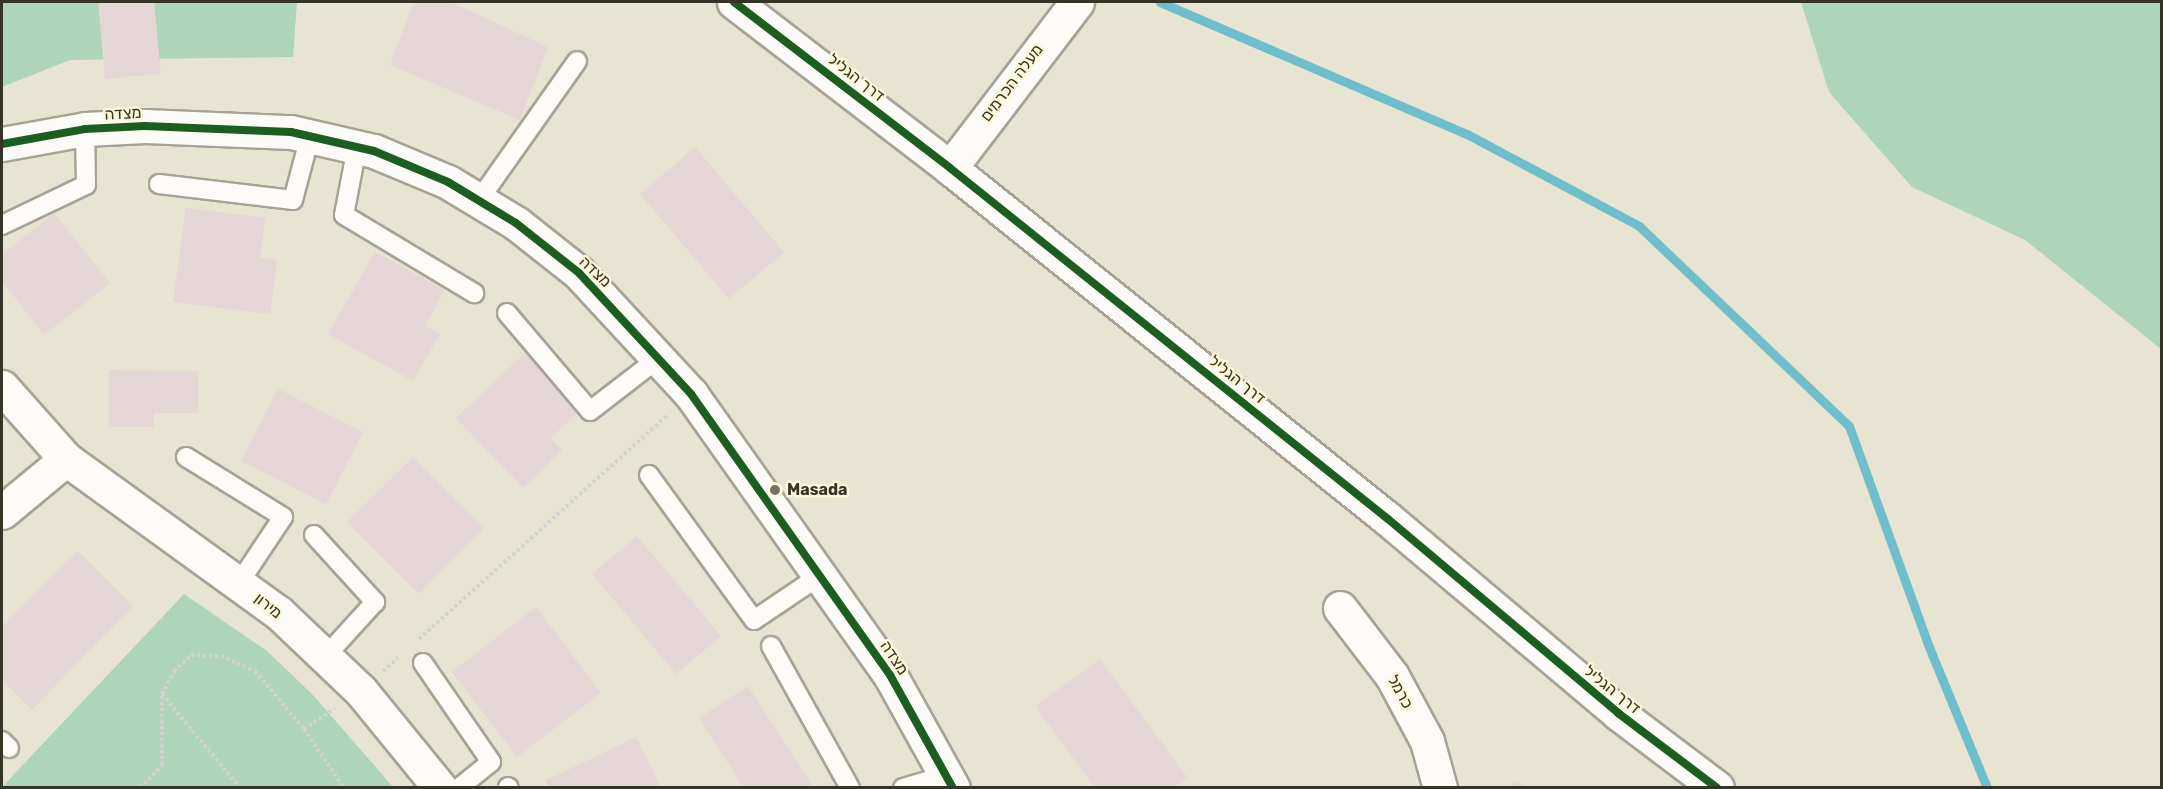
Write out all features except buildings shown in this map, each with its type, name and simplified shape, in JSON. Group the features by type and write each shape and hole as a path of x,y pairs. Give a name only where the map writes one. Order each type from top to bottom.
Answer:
{"street":[{"name":"דרך הגליל","path":"734,2 950,168 1389,519 1618,713 1717,788"},
{"name":"מעלה הכרמים","path":"950,168 1077,2"},
{"name":"מצדה","path":"2,144 85,129 213,127 310,136 357,147 448,182 479,200 579,273 660,357 691,394 821,575 927,734 950,781"},
{"name":"מירון","path":"2,387 66,459 239,583 325,657 361,691 440,788"},
{"path":"2,512 66,459"},
{"name":"כרמל","path":"1340,608 1392,676 1427,741 1440,788"}],"lane":[{"path":"479,200 577,61"},
{"path":"2,225 86,185 85,129"},
{"path":"159,184 293,200 310,136"},
{"path":"357,147 344,215 474,293"},
{"path":"507,313 590,411 660,357"},
{"path":"186,457 283,517 239,583"},
{"path":"649,475 754,620 821,575"},
{"path":"314,535 375,602 325,657"},
{"path":"771,646 850,788"},
{"path":"423,663 491,762 459,788"},
{"path":"903,788 950,781"}],"path":[{"path":"413,644 691,394"},
{"path":"304,729 361,691 404,652"},
{"path":"140,788 162,765 162,694 174,671 191,655 221,656 255,671 304,729 344,788"},
{"path":"162,694 240,788"},
{"path":"229,788 235,781"}],"green space":[{"path":"2,2 297,2 293,57 70,60 2,87"},
{"path":"1801,2 2161,2 2161,349 2025,240 1912,187 1829,92"},
{"path":"184,594 267,651 313,695 393,787 2,787"}],"waterway":[{"path":"1160,2 1467,134 1639,226 1849,426 1929,647 1987,788"}],"cycle path":[{"path":"734,2 950,168 1388,519 1618,713 1717,788"},
{"path":"2,144 85,129 145,126 291,132 374,151 448,182 516,223 579,273 691,394 890,675 953,788"}],"place":[{"name":"Masada","path":"775,490"}]}
